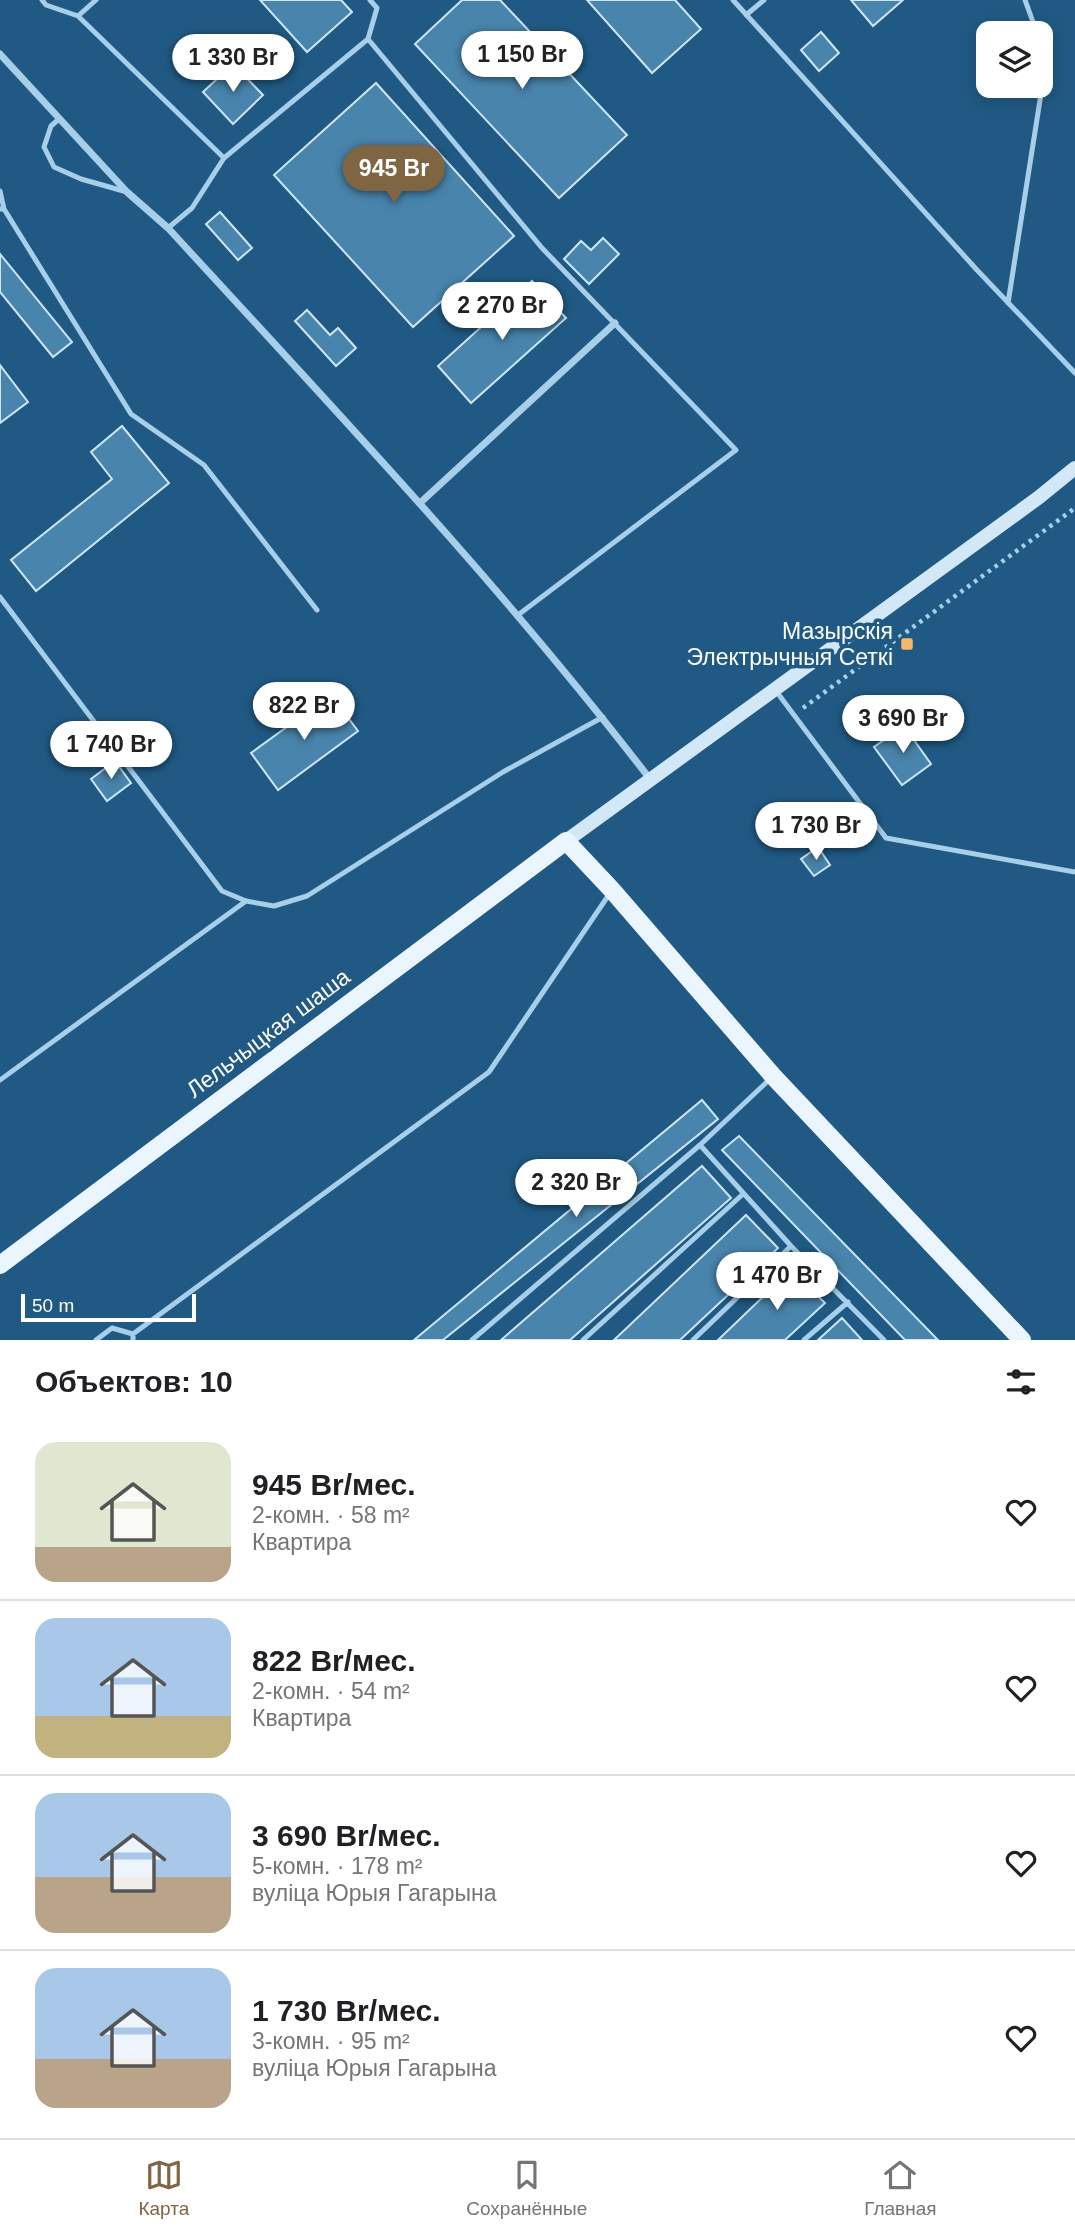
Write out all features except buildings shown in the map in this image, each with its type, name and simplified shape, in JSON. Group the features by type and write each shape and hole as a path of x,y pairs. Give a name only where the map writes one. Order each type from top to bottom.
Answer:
{"main road":[{"path":"1022,1340 773,1076 612,890 566,841 1038,498 1075,468"},
{"name":"Лельчыцкая шаша","path":"0,1265 566,841"}],"street":[{"path":"0,54 127,192 168,228 420,503 518,615 603,717 650,779"},
{"path":"420,503 615,323"}],"lane":[{"path":"42,0 46,5 78,16 224,158"},
{"path":"78,16 96,0"},
{"path":"168,228 192,208 224,158 368,39 377,8 370,0"},
{"path":"733,0 1075,373"},
{"path":"746,15 764,0"},
{"path":"1025,0 1033,21"},
{"path":"368,39 542,248 736,450 518,615"},
{"path":"1008,303 1040,98"},
{"path":"59,119 51,126 44,147 54,167 81,179 127,192"},
{"path":"0,191 2,209 131,414 204,465 317,610"},
{"path":"0,597 222,891 246,901 274,906 307,896 503,772 603,717"},
{"path":"774,688 886,838 1075,872"},
{"path":"96,1340 113,1328 133,1337 489,1072 612,890"},
{"path":"0,1080 246,901"},
{"path":"472,1340 700,1144 773,1076"},
{"path":"700,1144 791,1246 884,1340"},
{"path":"583,1340 743,1194"},
{"path":"693,1340 791,1246"},
{"path":"804,1340 848,1302"}],"path":[{"path":"794,715 1075,508"}],"place":[{"name":"Мазырскія Электрычныя Сеткі","path":"907,644"}]}
